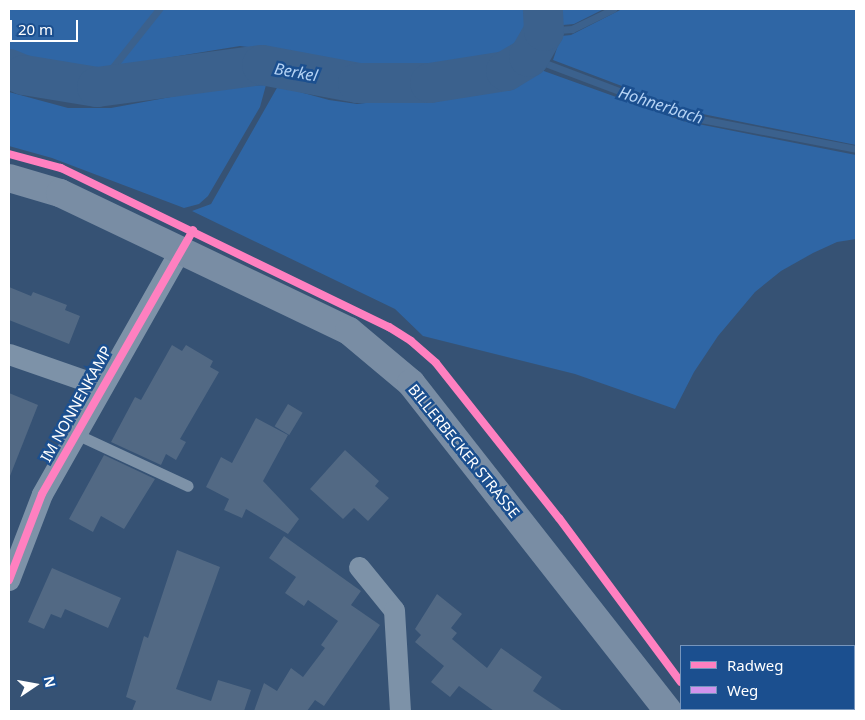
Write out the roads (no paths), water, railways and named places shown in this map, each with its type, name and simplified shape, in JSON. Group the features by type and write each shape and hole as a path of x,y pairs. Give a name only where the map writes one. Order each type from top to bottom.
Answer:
{"main road":[{"name":"BILLERBECKER STRASSE","path":"9,178 60,193 181,248 349,331 412,383 668,711"}],"street":[{"name":"IM NONNENKAMP","path":"9,580 42,494 101,386 181,248"},
{"name":"IM NONNENKAMP","path":"9,354 101,386"},
{"path":"359,566 394,610 400,711"}],"lane":[{"path":"76,434 188,486"}],"waterway":[{"path":"97,87 159,9"},
{"name":"Berkel","path":"9,69 24,75 97,87 262,65 358,83 430,83 506,71 529,57 544,31 543,9"},
{"path":"544,31 572,29 613,9"},
{"name":"Hohnerbach","path":"529,57 685,116 856,149"}]}
